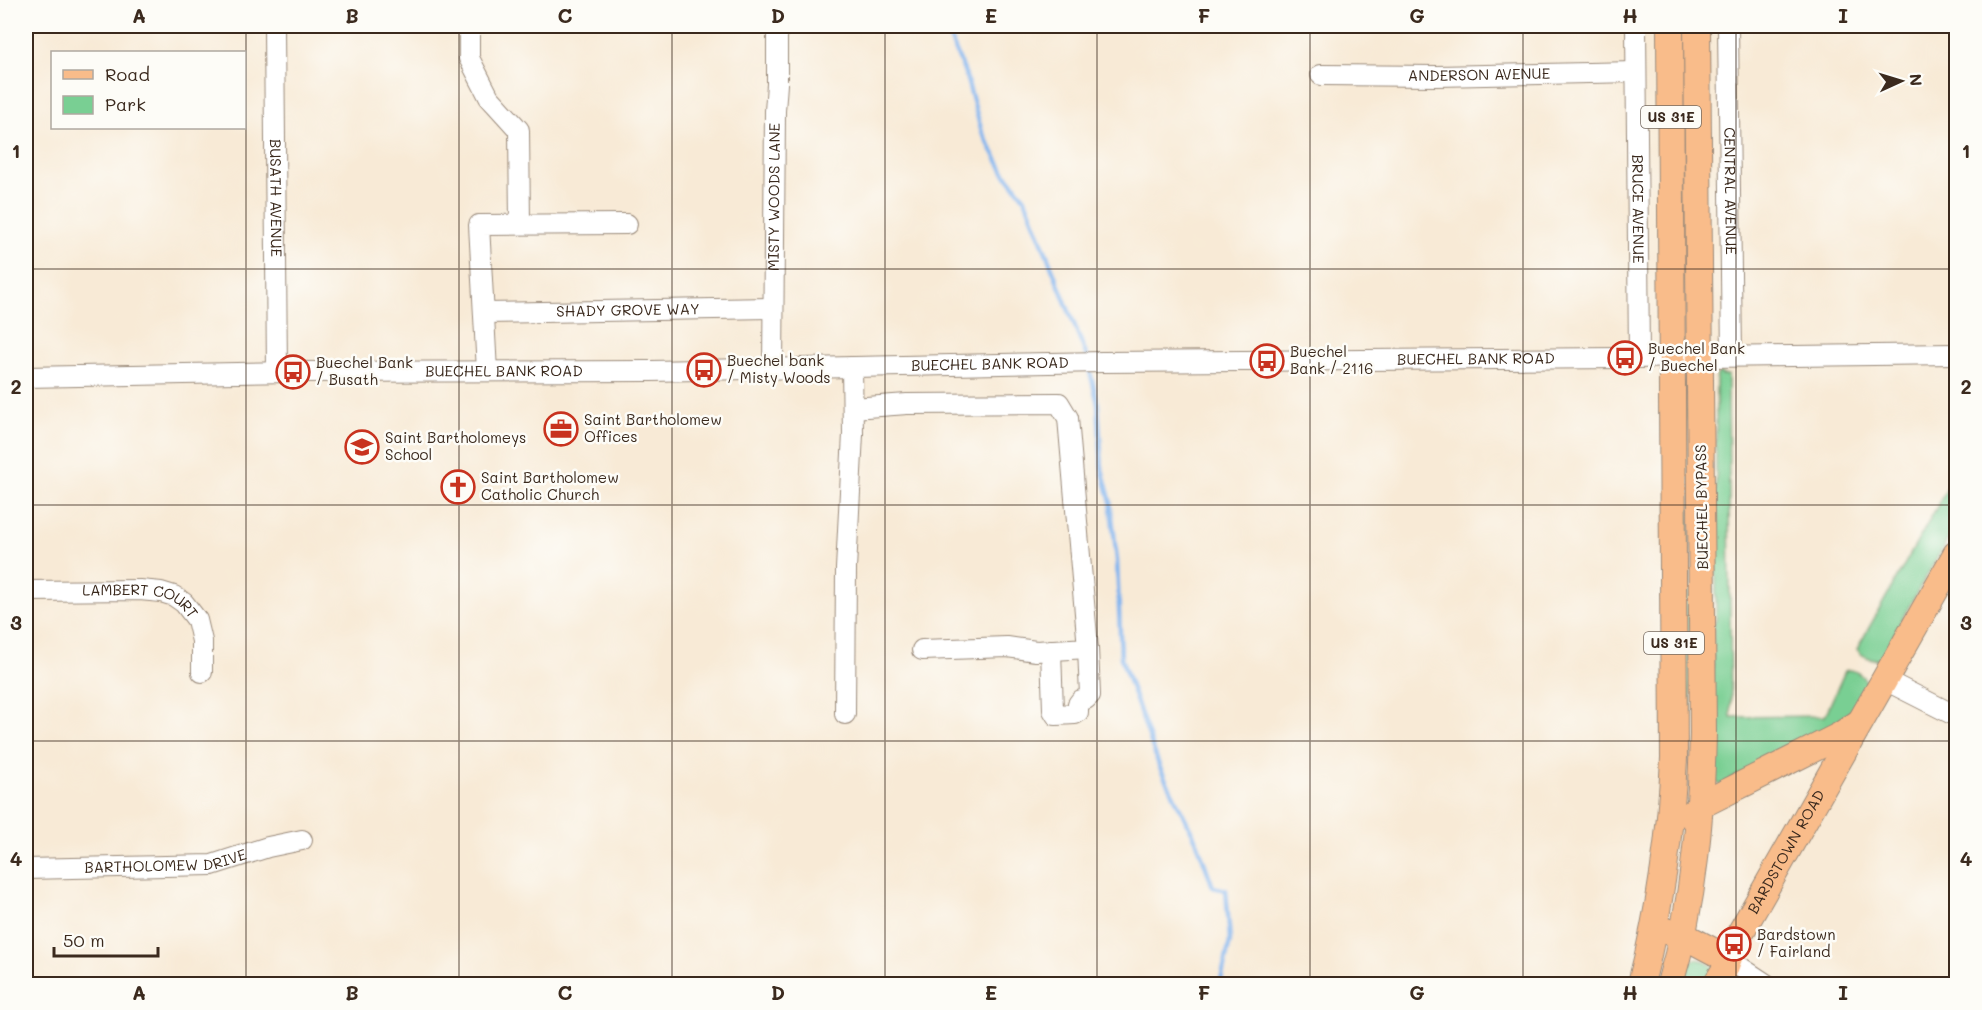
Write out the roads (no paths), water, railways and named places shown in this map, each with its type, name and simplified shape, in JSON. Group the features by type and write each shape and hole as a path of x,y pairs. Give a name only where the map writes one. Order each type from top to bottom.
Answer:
{"main road":[{"name":"BUECHEL BYPASS","path":"1670,26 1686,358 1703,535 1701,805 1689,898 1670,984"},
{"name":"BUECHEL BYPASS","path":"1655,928 1670,834 1675,730 1697,26"},
{"name":"BARDSTOWN ROAD","path":"1716,984 1734,944 1956,554"},
{"name":"BARDSTOWN ROAD","path":"1670,834 1701,805 1839,736 1860,722"},
{"path":"1655,928 1690,939 1728,959"},
{"name":"US 31E","path":"1641,984 1655,928"}],"street":[{"name":"BUSATH AVENUE","path":"274,26 277,372"},
{"path":"469,26 469,58 489,97 519,130 520,223"},
{"name":"MISTY WOODS LANE","path":"773,369 777,26"},
{"name":"BRUCE AVENUE","path":"1636,26 1639,358"},
{"name":"CENTRAL AVENUE","path":"1728,26 1732,356"},
{"name":"ANDERSON AVENUE","path":"1321,75 1437,76 1636,72"},
{"path":"487,371 479,225 627,224"},
{"name":"SHADY GROVE WAY","path":"484,313 773,308"},
{"name":"BUECHEL BANK ROAD","path":"26,377 277,372 773,369 1103,362 1956,354"},
{"path":"845,714 846,569 853,408 852,367"},
{"path":"853,408 907,404 1059,403 1068,418 1088,648 1090,695 1081,700 1078,704 1078,712 1075,714 1056,715 1053,710 1051,650"},
{"name":"LAMBERT COURT","path":"26,591 140,590 174,596 184,603 197,620 202,641 202,672"},
{"path":"922,650 1007,647 1036,651 1088,648"},
{"path":"1885,680 1956,716"},
{"path":"1675,730 1703,734"},
{"name":"BARTHOLOMEW DRIVE","path":"26,869 212,865 240,858 268,847 302,840"},
{"path":"1728,959 1766,984"}],"waterway":[{"path":"945,26 965,73 982,132 1004,172 1025,199 1087,357"},
{"path":"1089,368 1098,404 1102,469 1110,499 1117,560 1121,658 1160,768 1197,842 1213,887 1226,890 1230,941 1220,984"}],"place":[{"name":"Buechel Bank / Buechel","path":"1625,358"},
{"name":"Buechel Bank / 2116","path":"1267,361"},
{"name":"Buechel bank / Misty Woods","path":"704,370"},
{"name":"Buechel Bank / Busath","path":"293,372"},
{"name":"Saint Bartholomew Offices","path":"561,429"},
{"name":"Saint Bartholomeys School","path":"362,447"},
{"name":"Saint Bartholomew Catholic Church","path":"458,487"},
{"name":"Bardstown / Fairland","path":"1734,944"}]}
